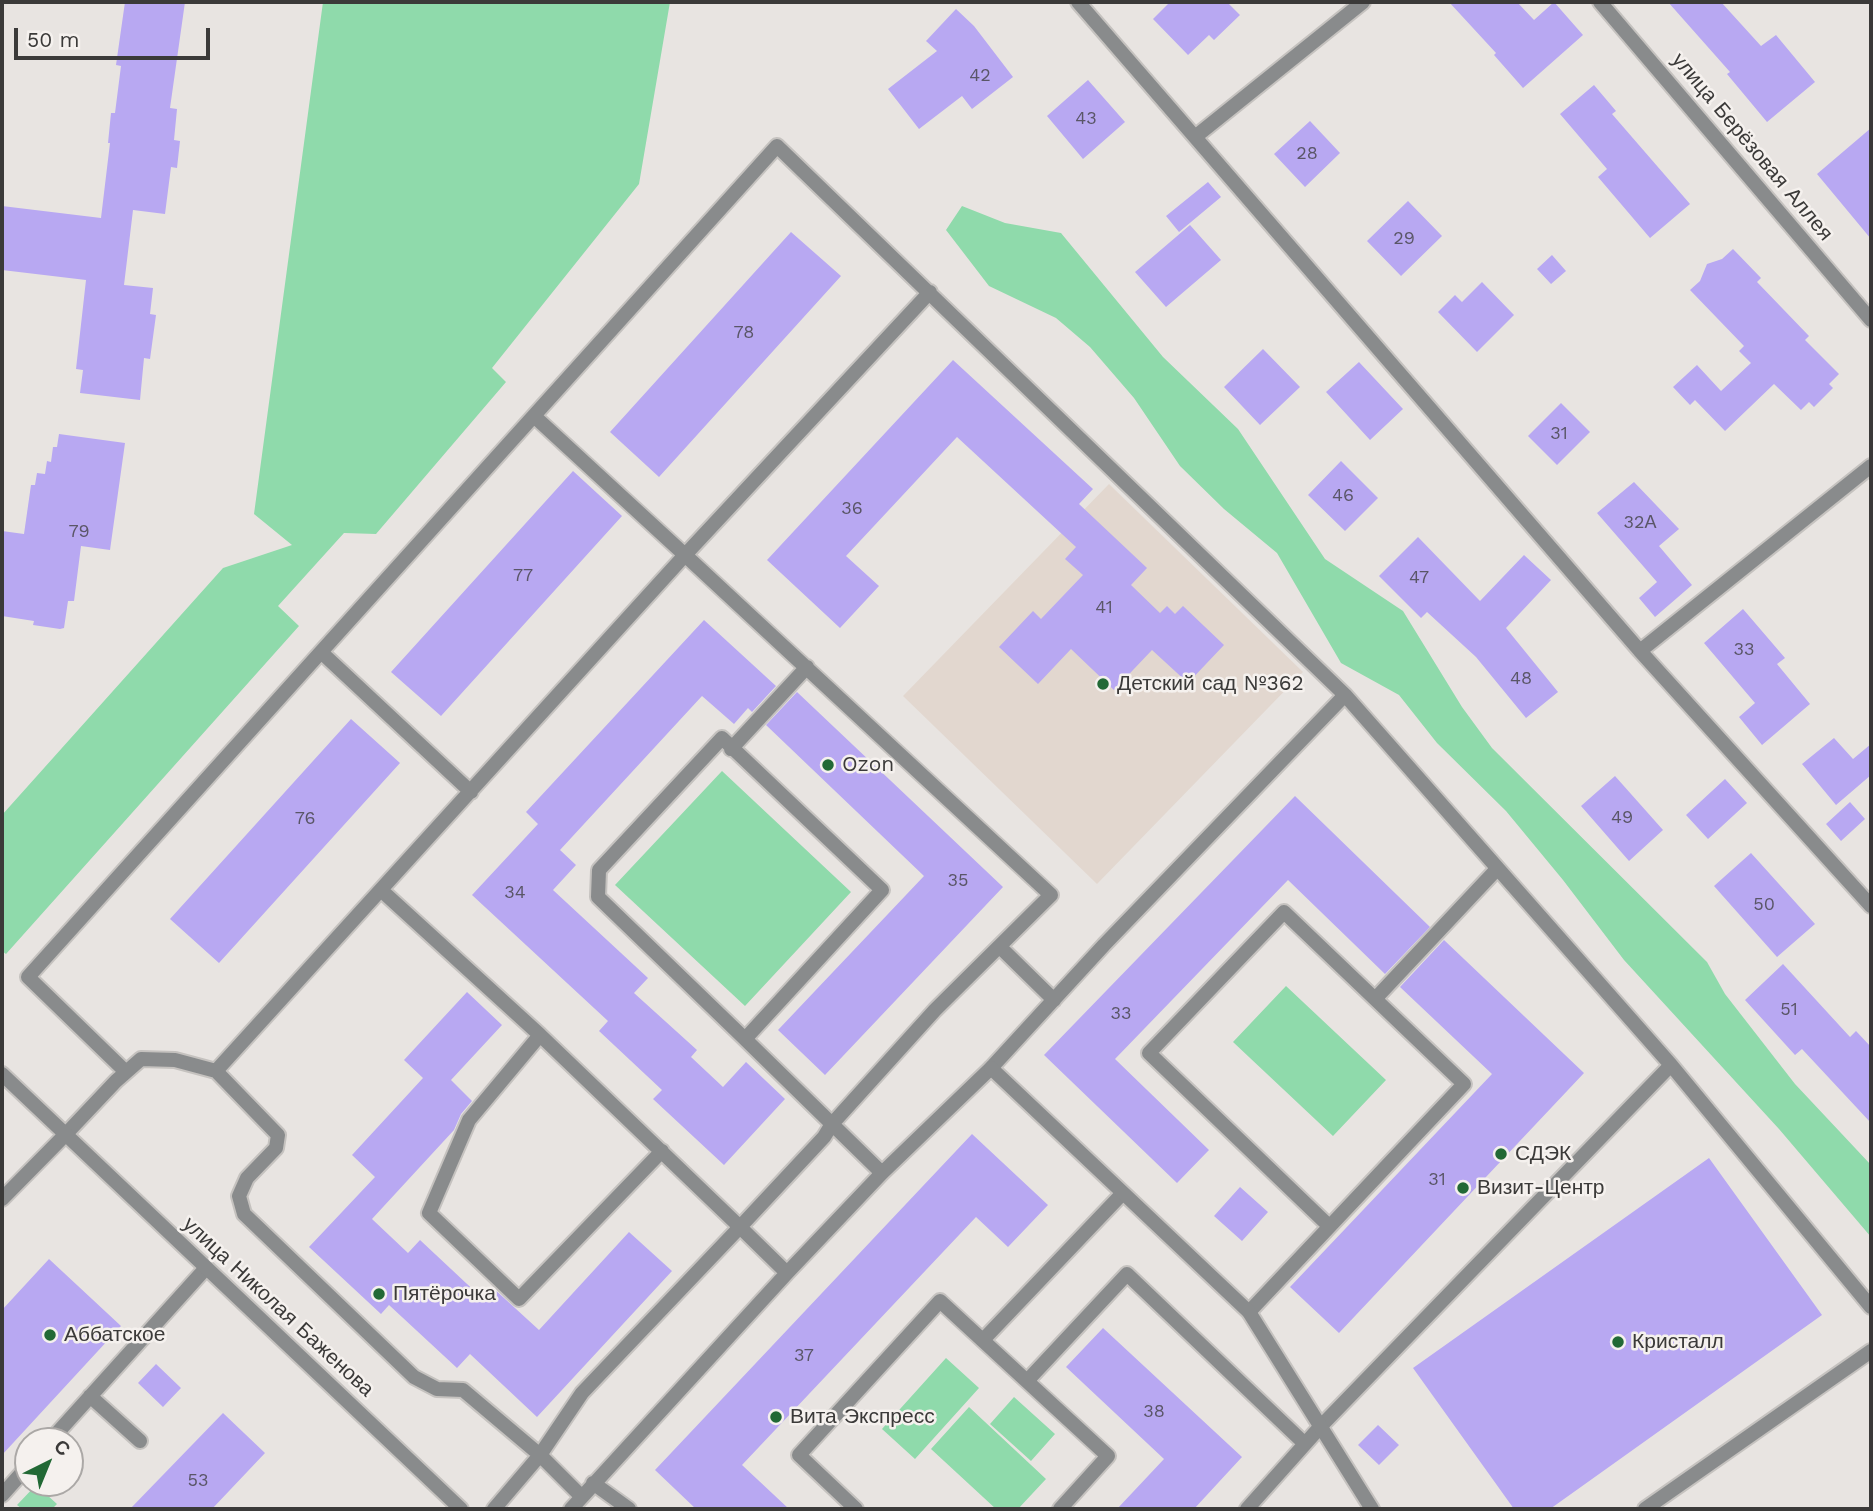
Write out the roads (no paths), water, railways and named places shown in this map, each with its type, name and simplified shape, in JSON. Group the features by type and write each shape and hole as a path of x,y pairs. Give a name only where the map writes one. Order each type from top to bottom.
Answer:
{"street":[{"path":"1078,2 1640,651 1871,906"},
{"path":"1195,137 1363,2"},
{"name":"улица Берёзовая Аллея","path":"1600,2 1871,320"},
{"path":"126,1072 29,977 777,146 1345,695 1671,1065 1871,1307"},
{"path":"216,1071 685,555 930,292"},
{"path":"494,1509 540,1455 582,1393 824,1138 832,1124 935,1010 1051,895 534,416"},
{"path":"1640,651 1871,466"},
{"path":"321,652 471,792"},
{"path":"731,749 807,667"},
{"path":"570,1509 882,1173 991,1068 1345,695"},
{"path":"745,1039 882,890 722,738 599,870 598,897 882,1173"},
{"path":"1375,999 1497,869"},
{"path":"381,890 540,1035 787,1273"},
{"path":"1250,1312 1464,1084 1284,912 1149,1053 1329,1226"},
{"path":"1000,947 1054,1000"},
{"path":"540,1035 469,1120 429,1213 509,1290 519,1299 662,1151"},
{"path":"2,1199 141,1059 175,1060 216,1071 278,1135 276,1148 247,1178 239,1196 244,1214 414,1377 437,1389 463,1390 540,1455 581,1496"},
{"path":"1247,1509 1321,1426 1671,1065"},
{"path":"991,1068 1250,1312 1373,1509"},
{"name":"улица Николая Баженова","path":"2,1074 461,1509"},
{"path":"983,1340 1122,1194"},
{"path":"62,1427 206,1268"},
{"path":"1027,1381 1127,1274 1305,1444"},
{"path":"856,1509 799,1455 940,1301 1108,1457 1060,1509"},
{"path":"1645,1509 1871,1351"},
{"path":"90,1396 140,1441"},
{"path":"2,1495 14,1482"},
{"path":"593,1483 629,1509"}],"place":[{"name":"Детский сад №362","path":"1103,684"},
{"name":"Ozon","path":"828,765"},
{"name":"СДЭК","path":"1501,1154"},
{"name":"Визит-Центр","path":"1463,1188"},
{"name":"Пятёрочка","path":"379,1294"},
{"name":"Аббатское","path":"50,1335"},
{"name":"Кристалл","path":"1618,1342"},
{"name":"Вита Экспресс","path":"776,1417"}]}
